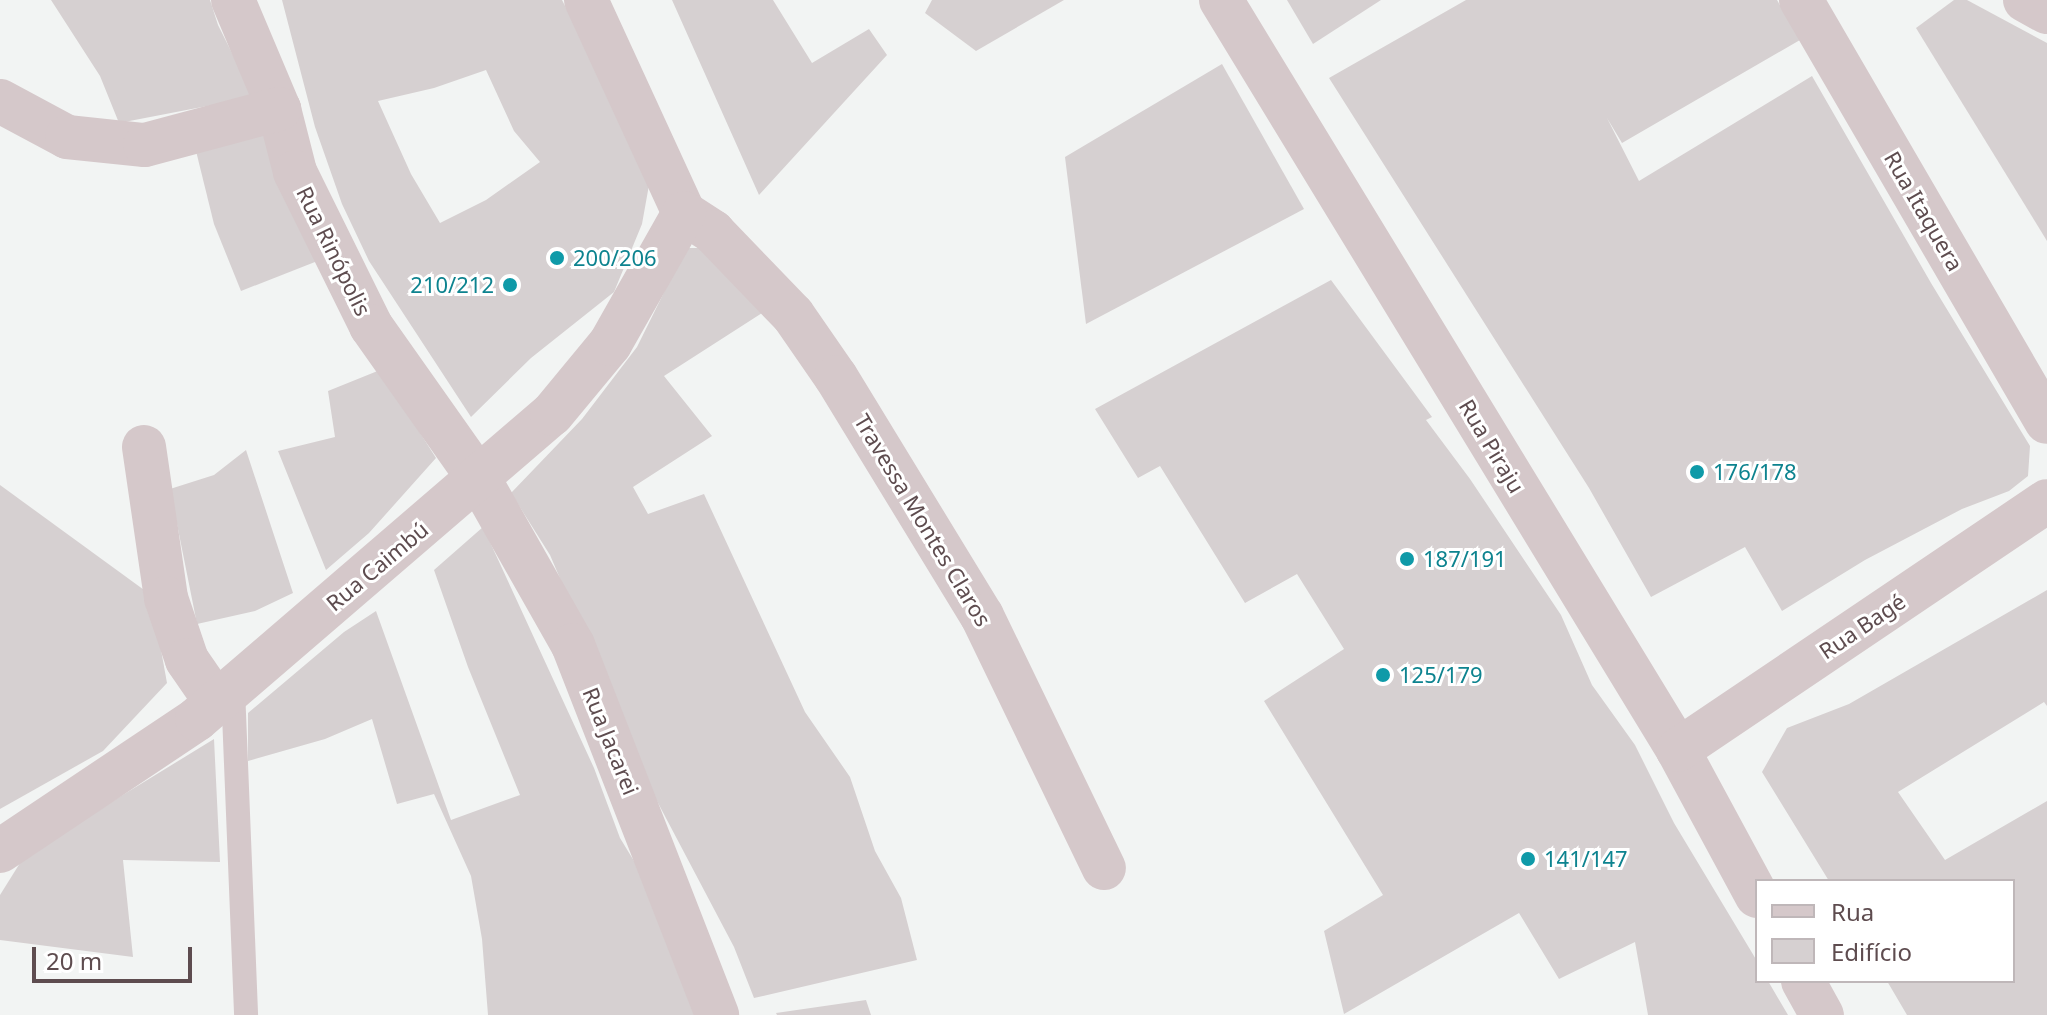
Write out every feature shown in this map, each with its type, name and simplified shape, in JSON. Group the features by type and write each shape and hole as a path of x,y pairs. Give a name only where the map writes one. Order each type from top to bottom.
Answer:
{"street":[{"name":"Rua Rinópolis","path":"233,0 279,109 295,172 371,326 479,479"},
{"path":"586,0 684,213"},
{"name":"Rua Piraju","path":"1221,0 1678,750 1755,892"},
{"name":"Rua Itaquera","path":"1801,0 2047,422"},
{"path":"2025,0 2047,12"},
{"path":"0,101 67,137 145,145 279,109"},
{"name":"Rua Caimbú","path":"0,851 197,719 552,414 610,344 684,213"},
{"name":"Travessa Montes Claros","path":"684,213 713,232 793,315 836,377 982,616 1104,868"},
{"path":"144,447 166,598 187,660 224,696"},
{"name":"Rua Jacarei","path":"479,479 573,645 717,1015"},
{"name":"Rua Bagé","path":"1678,750 2047,501"},
{"path":"1804,983 1822,1015"}],"lane":[{"path":"224,696 246,1015"}],"building":[{"path":"51,0 210,0 218,25 254,97 119,123 100,76"},
{"path":"282,0 562,0 614,103 649,185 642,224 614,292 531,358 471,417 369,261 342,204 315,127","holes":["486,70 514,131 540,162 486,200 440,223 411,174 378,101 434,88"]},
{"path":"672,0 773,0 812,63 869,29 887,55 759,195"},
{"path":"932,0 1064,0 976,51 925,13"},
{"path":"1287,0 1381,0 1313,44"},
{"path":"1466,0 1777,0 1800,40 1622,143 1607,118 1639,181 1812,76 1931,283 2030,446 2028,476 2009,491 1962,509 1865,560 1782,611 1745,547 1651,597 1589,488 1329,78"},
{"path":"1954,0 1967,0 2047,43 2047,241 1916,28"},
{"path":"1222,64 1304,209 1086,324 1065,157"},
{"path":"265,129 320,260 241,291 214,224 196,151"},
{"path":"686,248 711,248 770,308 664,376 712,436 633,487 648,514 704,494 805,712 850,777 875,851 901,898 917,960 754,998 734,947 648,784 550,555 511,493 582,419 637,347"},
{"path":"1331,280 1432,417 1426,420 1470,479 1561,615 1592,685 1635,745 1674,823 1755,958 1755,983 1769,983 1788,1015 1648,1015 1635,942 1559,979 1519,913 1344,1014 1324,931 1383,895 1264,701 1344,649 1297,574 1245,603 1160,466 1138,478 1095,409"},
{"path":"380,370 436,458 369,533 326,570 278,451 335,437 328,391"},
{"path":"246,450 293,593 255,611 197,624 170,489 214,475"},
{"path":"0,485 151,595 167,683 103,751 0,809"},
{"path":"483,527 594,768 620,838 656,897 696,1015 488,1015 482,939 471,876 434,794 397,804 372,719 325,739 248,761 248,713 344,632 376,611 451,820 520,795 468,667 434,570"},
{"path":"2047,590 2047,706 2044,702 1898,792 1945,860 2047,801 2047,1015 1907,1015 1888,983 2015,983 2015,879 1828,879 1762,772 1787,728 1849,704"},
{"path":"214,739 220,862 123,860 133,957 0,940 0,895 25,855"},
{"path":"866,1000 871,1015 776,1013"}],"place":[{"name":"200/206","path":"557,258"},
{"name":"210/212","path":"510,285"},
{"name":"176/178","path":"1697,472"},
{"name":"187/191","path":"1407,559"},
{"name":"125/179","path":"1383,675"},
{"name":"141/147","path":"1528,859"}]}
